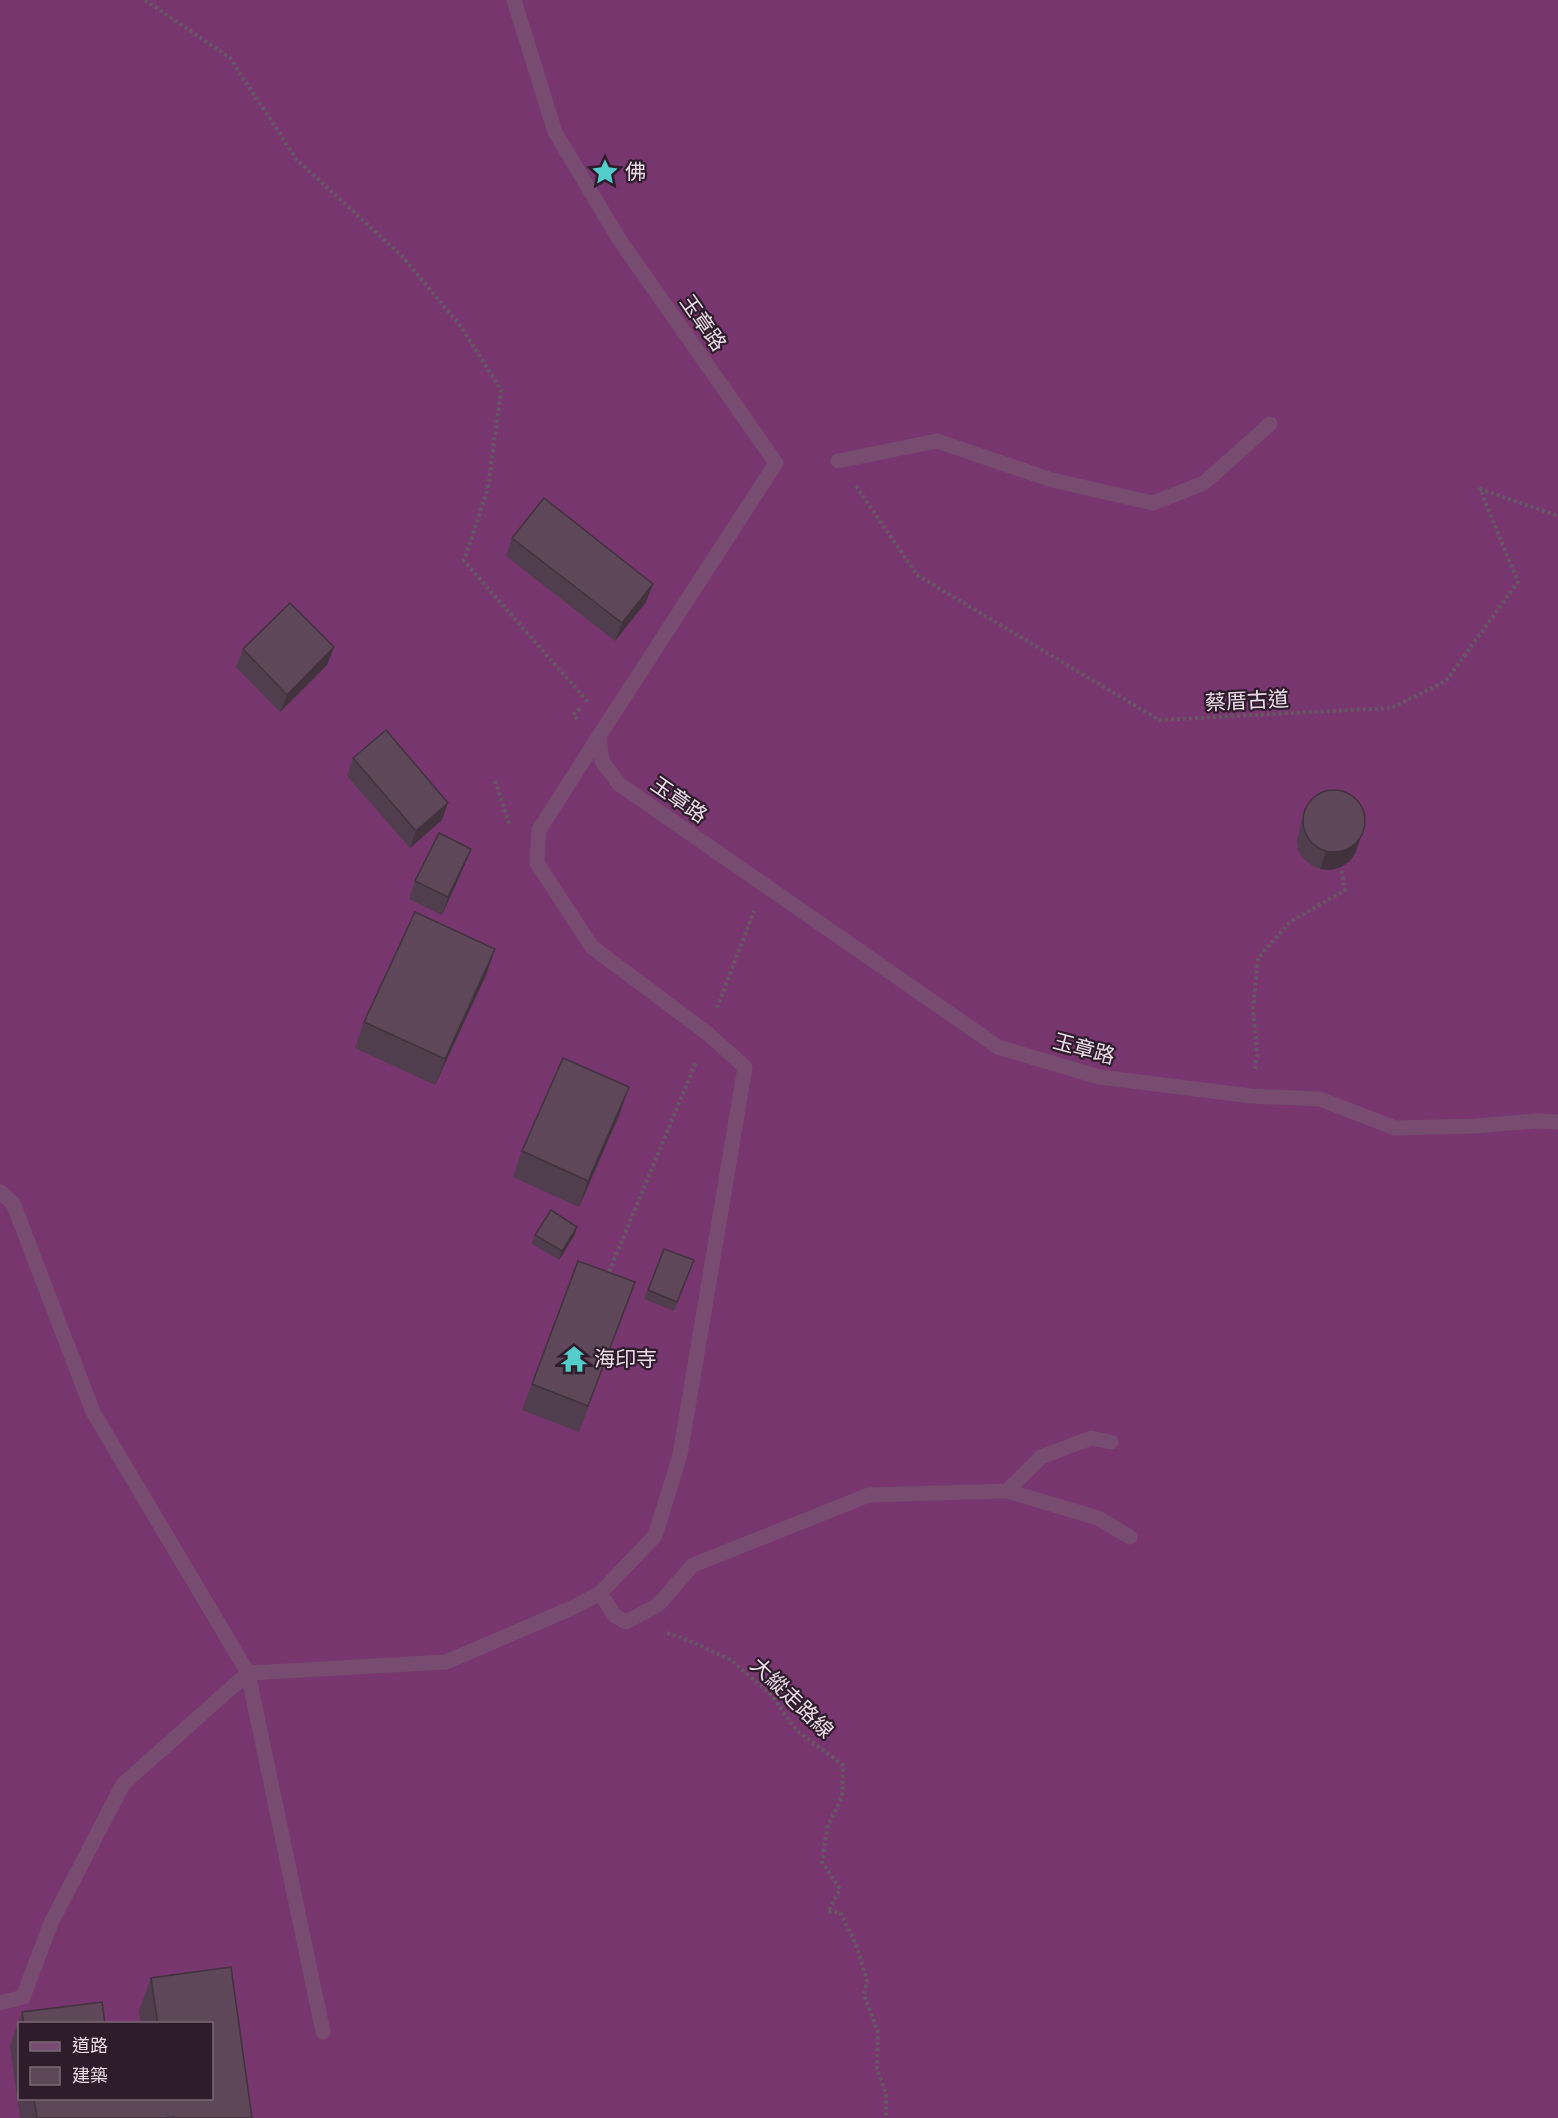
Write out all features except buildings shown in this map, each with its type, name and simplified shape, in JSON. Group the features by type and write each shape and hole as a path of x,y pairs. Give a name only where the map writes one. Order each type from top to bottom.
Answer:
{"street":[{"name":"玉章路","path":"514,0 555,132 619,239 776,463 599,736 602,761 619,784 998,1047 1099,1077 1251,1096 1320,1099 1395,1128 1476,1126 1536,1121 1558,1122"},
{"path":"838,461 937,441 1052,480 1153,503 1204,483 1270,424"},
{"path":"0,2003 23,1997 51,1923 123,1784 248,1673 446,1662 572,1608 600,1593 655,1536 680,1455 745,1067 708,1033 592,947 537,863 539,830 599,736"},
{"path":"0,1192 13,1203 93,1412 248,1673 323,2032"},
{"path":"1007,1491 1041,1457 1091,1438 1111,1442"},
{"path":"600,1593 615,1616 626,1622 658,1605 693,1565 869,1495 1007,1491 1098,1518 1130,1537"}],"path":[{"path":"145,0 230,58 297,160 402,256 462,328 501,390 488,488 464,561 588,702 573,715 599,736"},
{"name":"蔡厝古道","path":"838,461 917,575 1159,720 1391,708 1446,681 1518,582 1480,489 1558,516"},
{"path":"1251,1096 1257,1056 1253,1009 1258,958 1290,922 1345,890 1341,867"},
{"path":"607,1278 708,1033 764,885"},
{"name":"大縱走路線","path":"626,1622 683,1638 731,1660 771,1695 796,1730 843,1765 842,1797 827,1828 822,1862 840,1889 828,1912 840,1912 856,1944 867,1982 864,1995 878,2032 877,2069 886,2093 886,2118"}],"shaded area":[{"path":"0,0 1558,0 1558,2118 0,2118"}],"place":[{"name":"佛","path":"605,172"},
{"name":"海印寺","path":"574,1359"}]}
